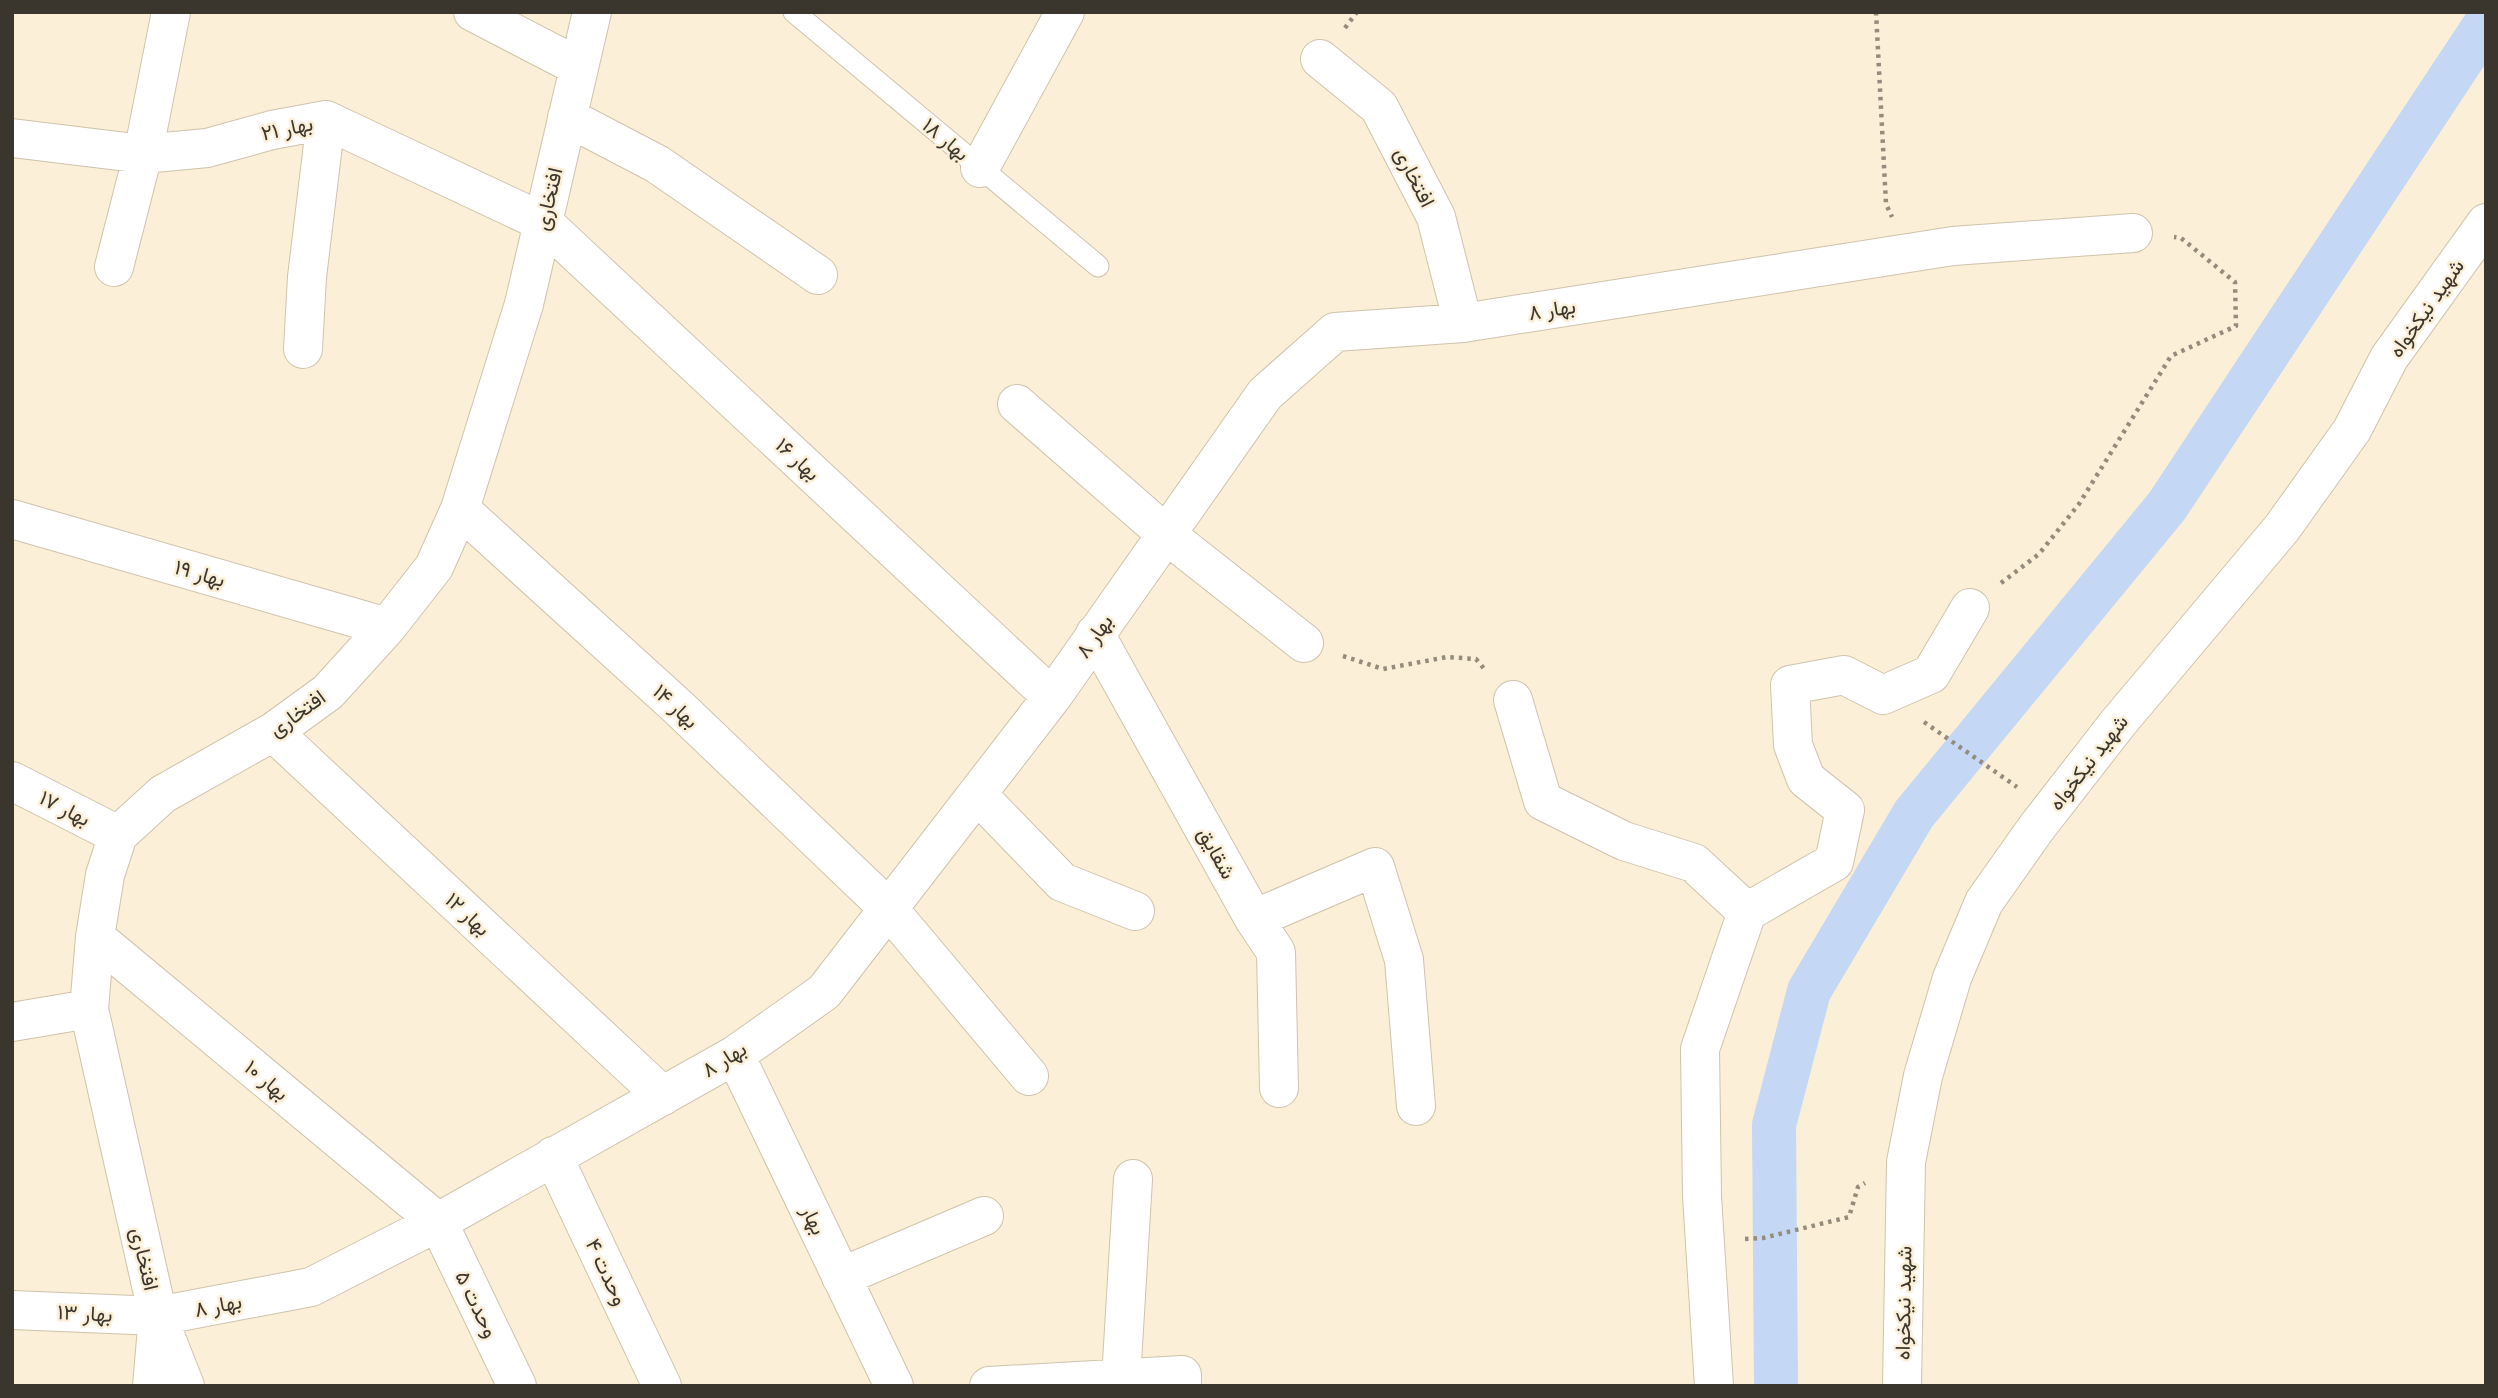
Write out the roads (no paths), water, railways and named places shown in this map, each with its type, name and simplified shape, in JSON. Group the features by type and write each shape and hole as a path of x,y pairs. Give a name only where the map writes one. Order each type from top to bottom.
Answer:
{"street":[{"path":"114,267 143,155 171,12"},
{"path":"472,12 579,67"},
{"name":"افتخاری","path":"152,1386 158,1317 89,1009 95,937 105,875 118,835 163,794 273,732 328,692 387,627 434,567 460,509 524,304 592,12"},
{"path":"980,168 1065,12"},
{"name":"افتخاری","path":"1320,59 1379,107 1436,217 1463,323"},
{"path":"567,117 657,164 818,275"},
{"path":"303,349 307,276 326,120"},
{"name":"بهار ۲۱","path":"12,138 143,155 207,148 272,130 326,120 543,222"},
{"name":"بهار ۱۶","path":"543,222 1052,697"},
{"name":"شهید نیکخواه","path":"1902,1386 1905,1174 1923,1076 1952,978 1984,902 2049,810 2118,723 2282,528 2352,430 2389,358 2486,223"},
{"name":"بهار ۸","path":"158,1317 311,1287 438,1222 735,1055 824,992 1052,697 1265,394 1335,332 1463,323 1953,246 2133,233"},
{"path":"1017,404 1167,535 1304,643"},
{"name":"بهار ۱۴","path":"460,509 679,708 887,908 1029,1076"},
{"name":"بهار ۱۹","path":"12,519 387,627"},
{"path":"1714,1386 1702,1196 1700,1049 1747,912 1834,862 1844,810 1806,779 1793,745 1790,685 1844,675 1883,695 1931,674 1970,608"},
{"name":"شقایق","path":"1095,634 1254,919 1276,952 1279,1088"},
{"path":"1513,700 1543,801 1624,841 1694,863 1747,912"},
{"name":"بهار ۱۲","path":"273,732 663,1096"},
{"name":"بهار ۱۷","path":"12,781 118,835"},
{"path":"978,796 1062,882 1135,911"},
{"path":"1254,919 1376,867 1404,960 1416,1106"},
{"name":"بهار ۱۰","path":"95,937 438,1222"},
{"path":"12,1023 89,1009"},
{"name":"بهار","path":"735,1055 894,1386"},
{"name":"وحدت ۴","path":"553,1156 662,1386"},
{"path":"1121,1379 1132,1179"},
{"path":"841,1276 984,1216"},
{"name":"وحدت ۵","path":"438,1222 517,1386"},
{"name":"بهار ۱۳","path":"12,1310 158,1317"},
{"path":"158,1317 185,1386"},
{"path":"989,1386 1182,1375 1182,1386"}],"lane":[{"name":"بهار ۱۸","path":"794,12 1098,266"}],"waterway":[{"path":"1776,1386 1774,1125 1809,991 1914,814 2167,506 2486,23"}]}
